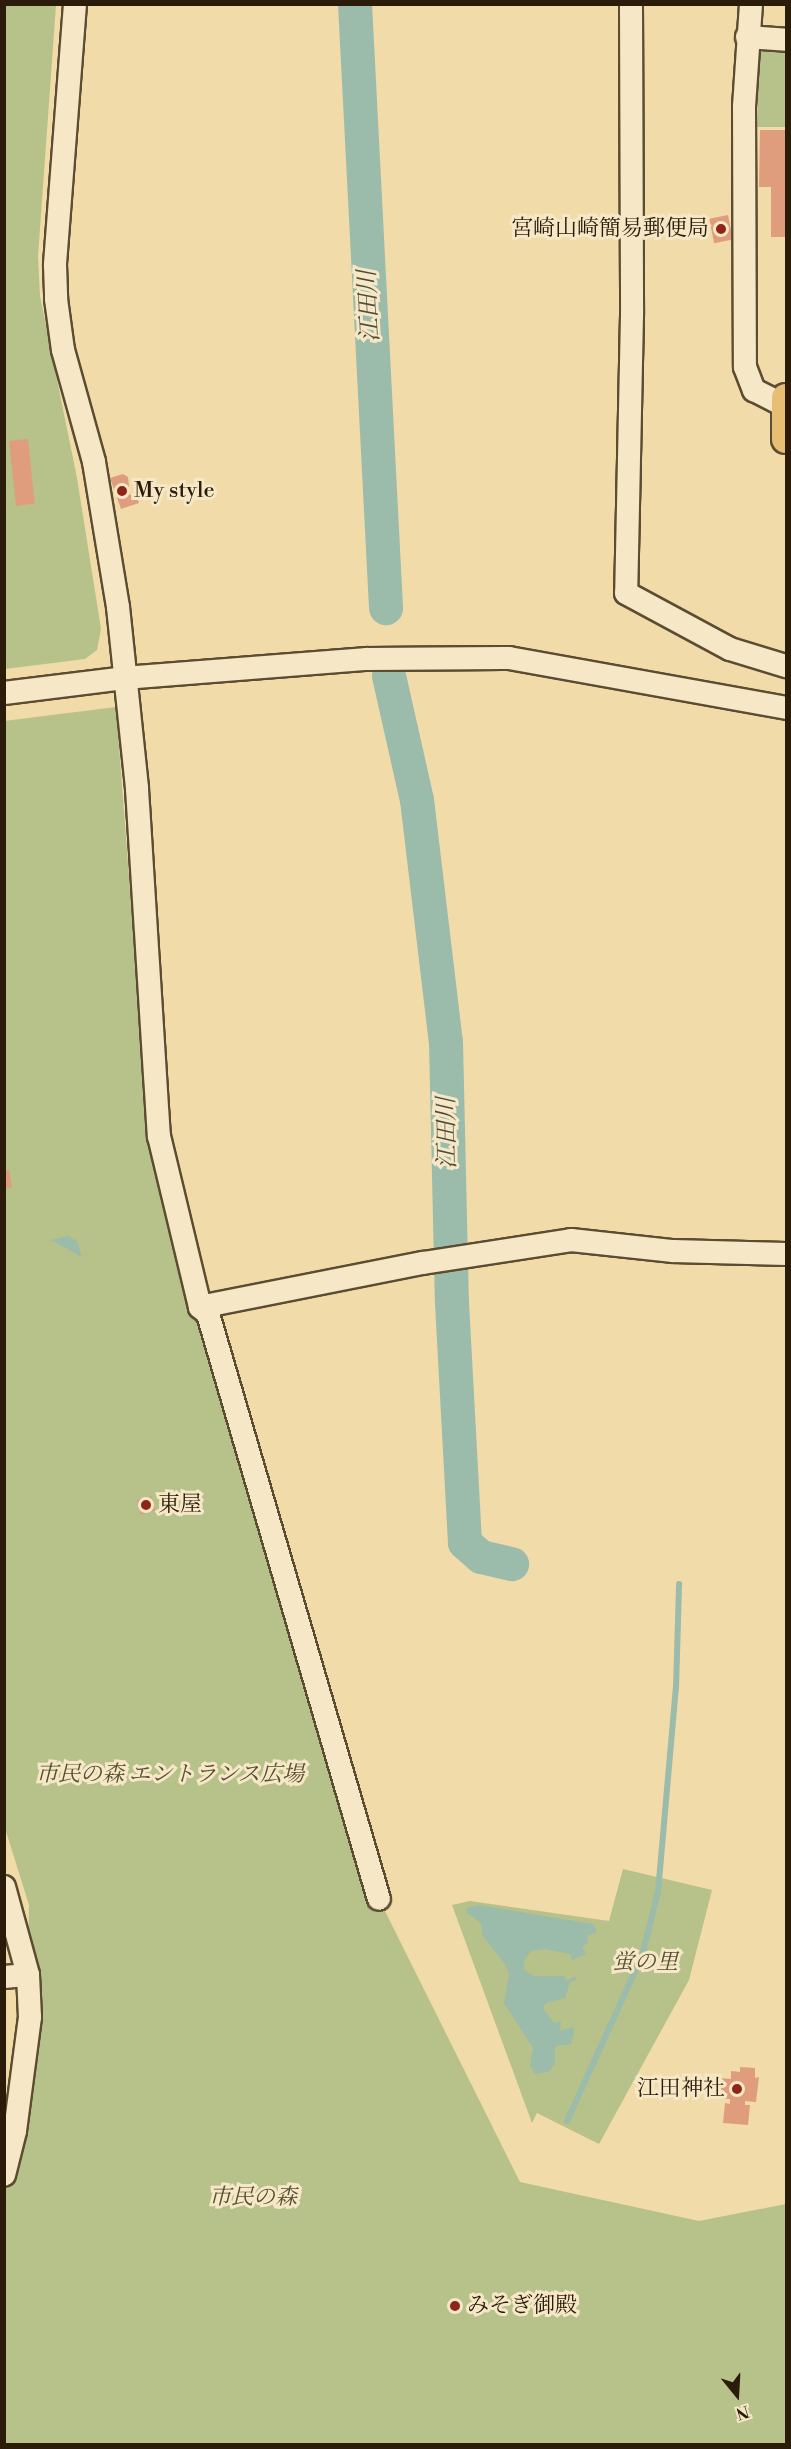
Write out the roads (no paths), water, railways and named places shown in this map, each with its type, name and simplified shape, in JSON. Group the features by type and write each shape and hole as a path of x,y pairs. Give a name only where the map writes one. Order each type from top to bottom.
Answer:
{"main road":[{"path":"786,402 786,438"}],"street":[{"path":"75,4 55,255 56,299 63,350 93,462 105,524 124,678 137,789 159,1136 200,1307 208,1314 379,1899"},
{"path":"631,4 632,315 626,593 730,649 786,666"},
{"path":"751,4 744,107 745,367 754,390 786,402"},
{"path":"747,37 786,40"},
{"path":"4,693 124,678 367,659 509,657 786,708"},
{"path":"200,1307 423,1263 571,1240 673,1251 786,1254"},
{"path":"4,1887 28,1975 30,2017 15,2131 4,2175"},
{"path":"4,1977 28,1975"}],"waterway":[{"name":"江田川","path":"355,4 386,608"},
{"name":"江田川","path":"389,676 417,800 446,1042 452,1303 465,1543 481,1557 512,1564"},
{"path":"567,2121 642,1956 658,1892 676,1688 679,1584"}],"place":[{"name":"宮崎山崎簡易郵便局","path":"721,229"},
{"name":"My style","path":"122,491"},
{"name":"東屋","path":"146,1505"},
{"name":"江田神社","path":"737,2089"},
{"name":"みそぎ御殿","path":"455,2306"}],"park label":[{"name":"市民の森 エントランス広場","path":"170,1775"},
{"name":"蛍の里","path":"645,1963"},
{"name":"市民の森","path":"253,2198"}]}
